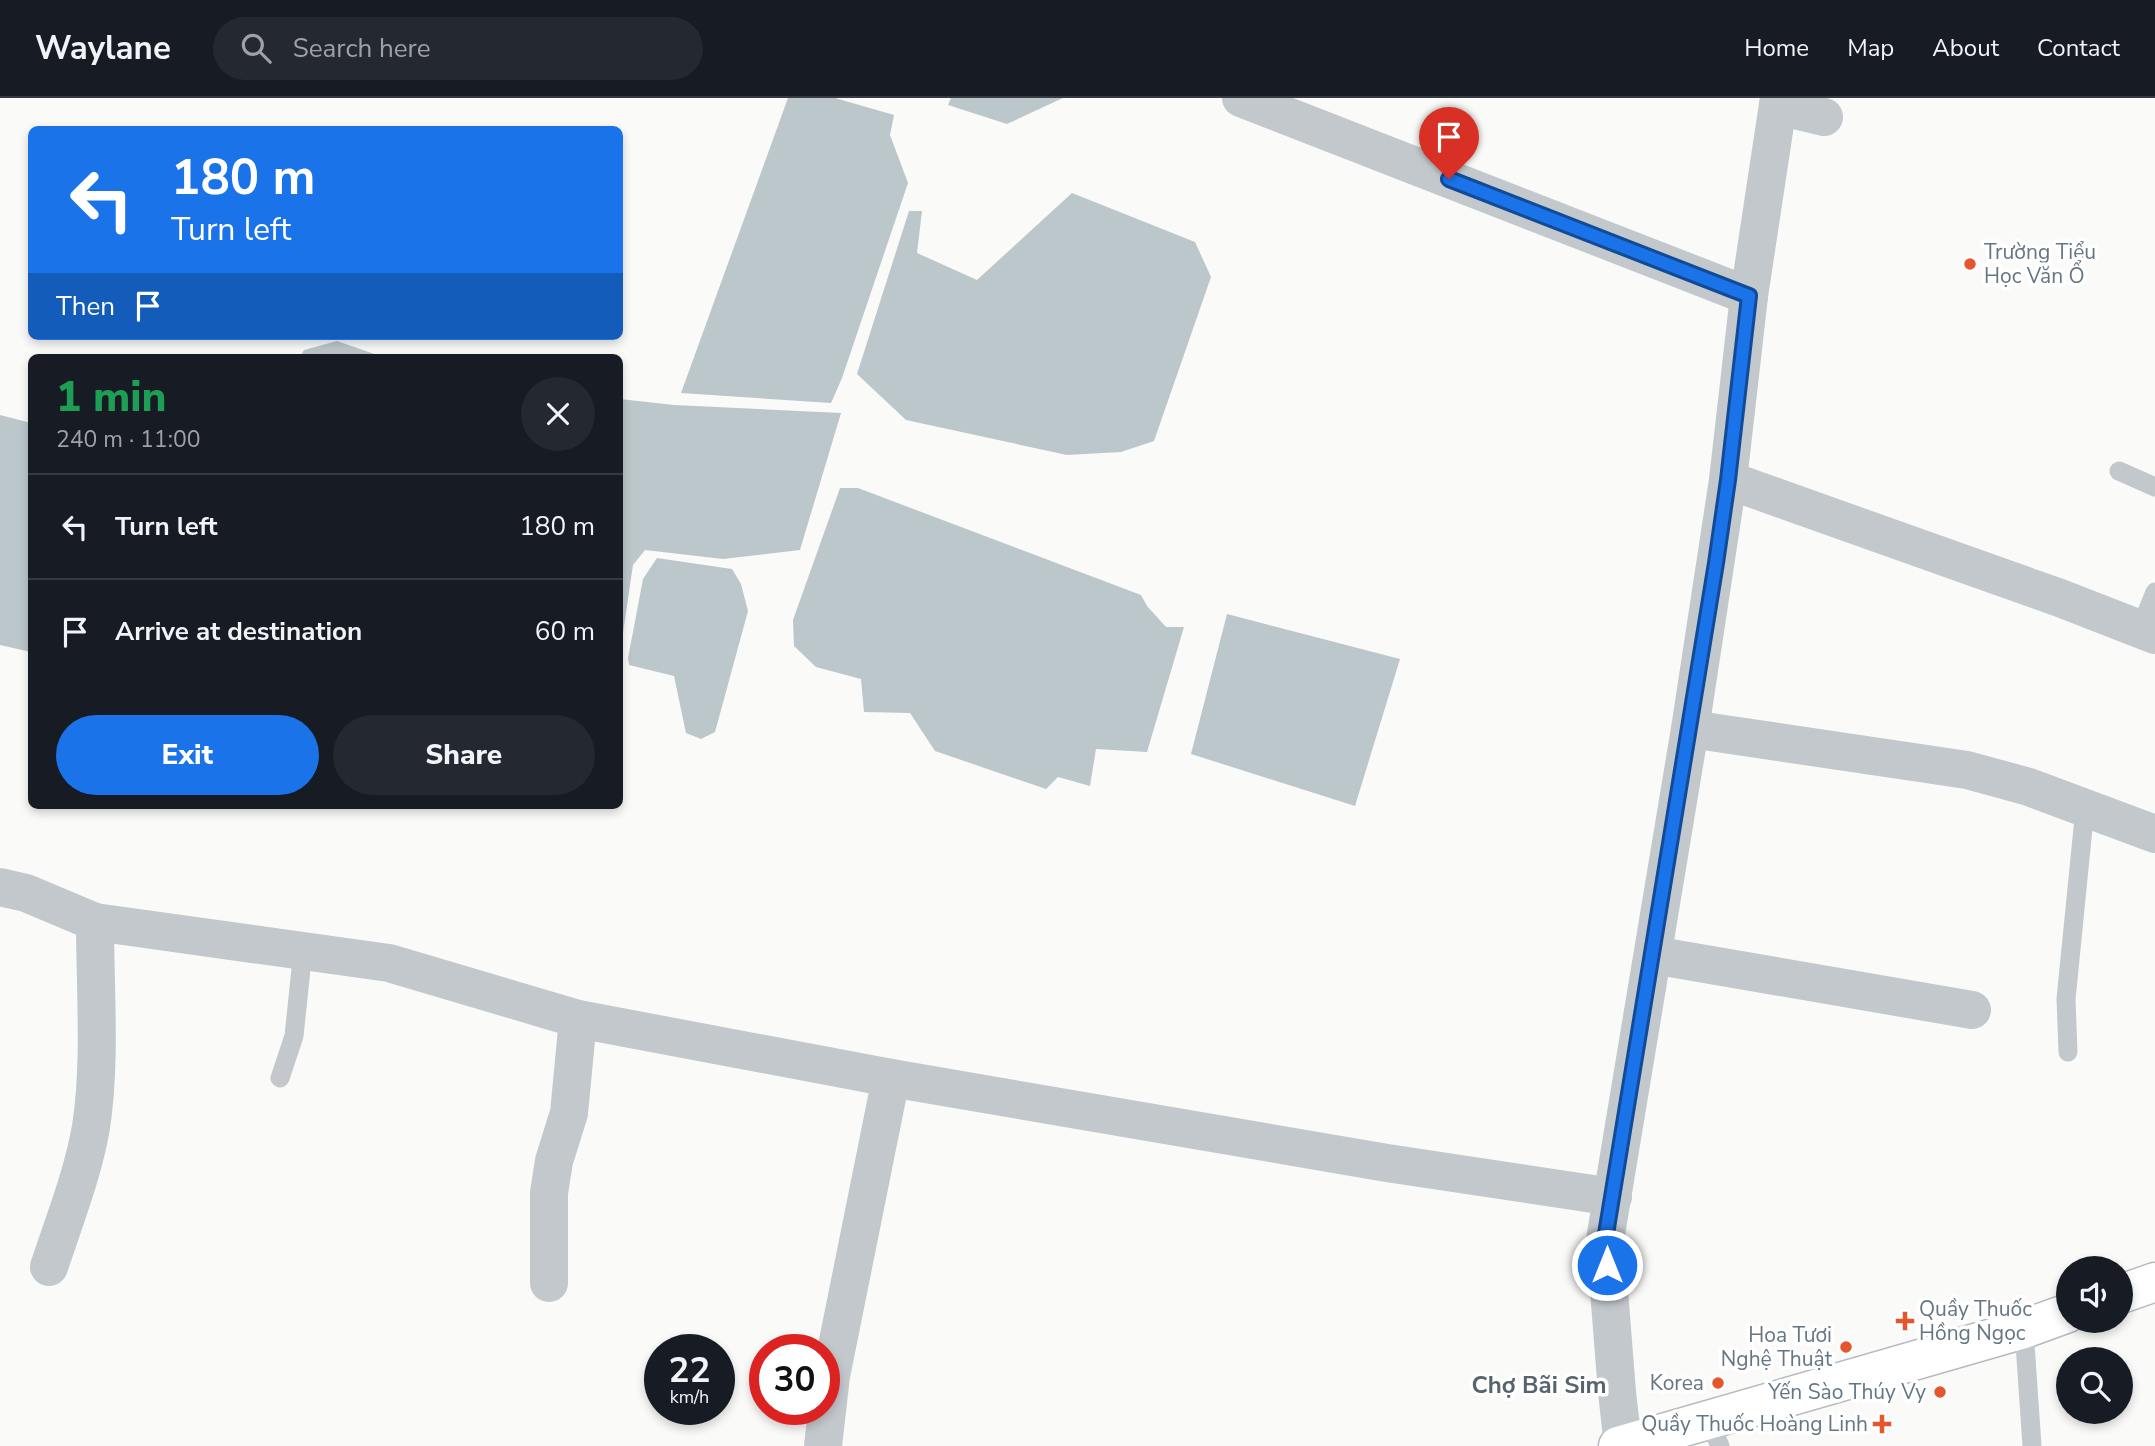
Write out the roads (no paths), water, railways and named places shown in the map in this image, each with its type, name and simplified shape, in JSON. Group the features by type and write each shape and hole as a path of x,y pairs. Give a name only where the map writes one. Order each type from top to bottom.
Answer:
{"main road":[{"path":"2133,1290 2155,1282"},
{"path":"1621,1446 1714,1432 2056,1317"}],"street":[{"path":"1241,98 1749,296"},
{"path":"1621,1446 1605,1240 1690,729 1728,480 1749,296 1779,102 1824,117"},
{"path":"1728,480 2148,632"},
{"path":"1690,729 1967,770 2029,787 2155,834"},
{"path":"0,887 26,893 95,922 389,962 578,1019 891,1078 1387,1163 1613,1197"},
{"path":"50,1267 82,1164 92,1116 95,1091 95,922"},
{"path":"1653,956 1972,1010"},
{"path":"549,1283 549,1193 554,1161 571,1102 578,1019"},
{"path":"822,1446 831,1376 891,1078"}],"lane":[{"path":"2119,471 2155,487"},
{"path":"2148,632 2155,592"},
{"path":"2068,1052 2066,999 2085,808"},
{"path":"280,1079 294,1036 303,950"},
{"path":"2024,1329 2032,1446"}],"place":[{"name":"Trường Tiểu Học Văn Ổ","path":"1970,264"},
{"name":"Quầy Thuốc Hồng Ngọc","path":"1905,1321"},
{"name":"Hoa Tươi Nghệ Thuật","path":"1846,1347"},
{"name":"Korea","path":"1718,1383"},
{"name":"Yến Sào Thúy Vy","path":"1940,1392"},
{"name":"Quầy Thuốc Hoàng Linh","path":"1882,1424"}],"district":[{"name":"Chợ Bãi Sim","path":"1539,1385"}]}
